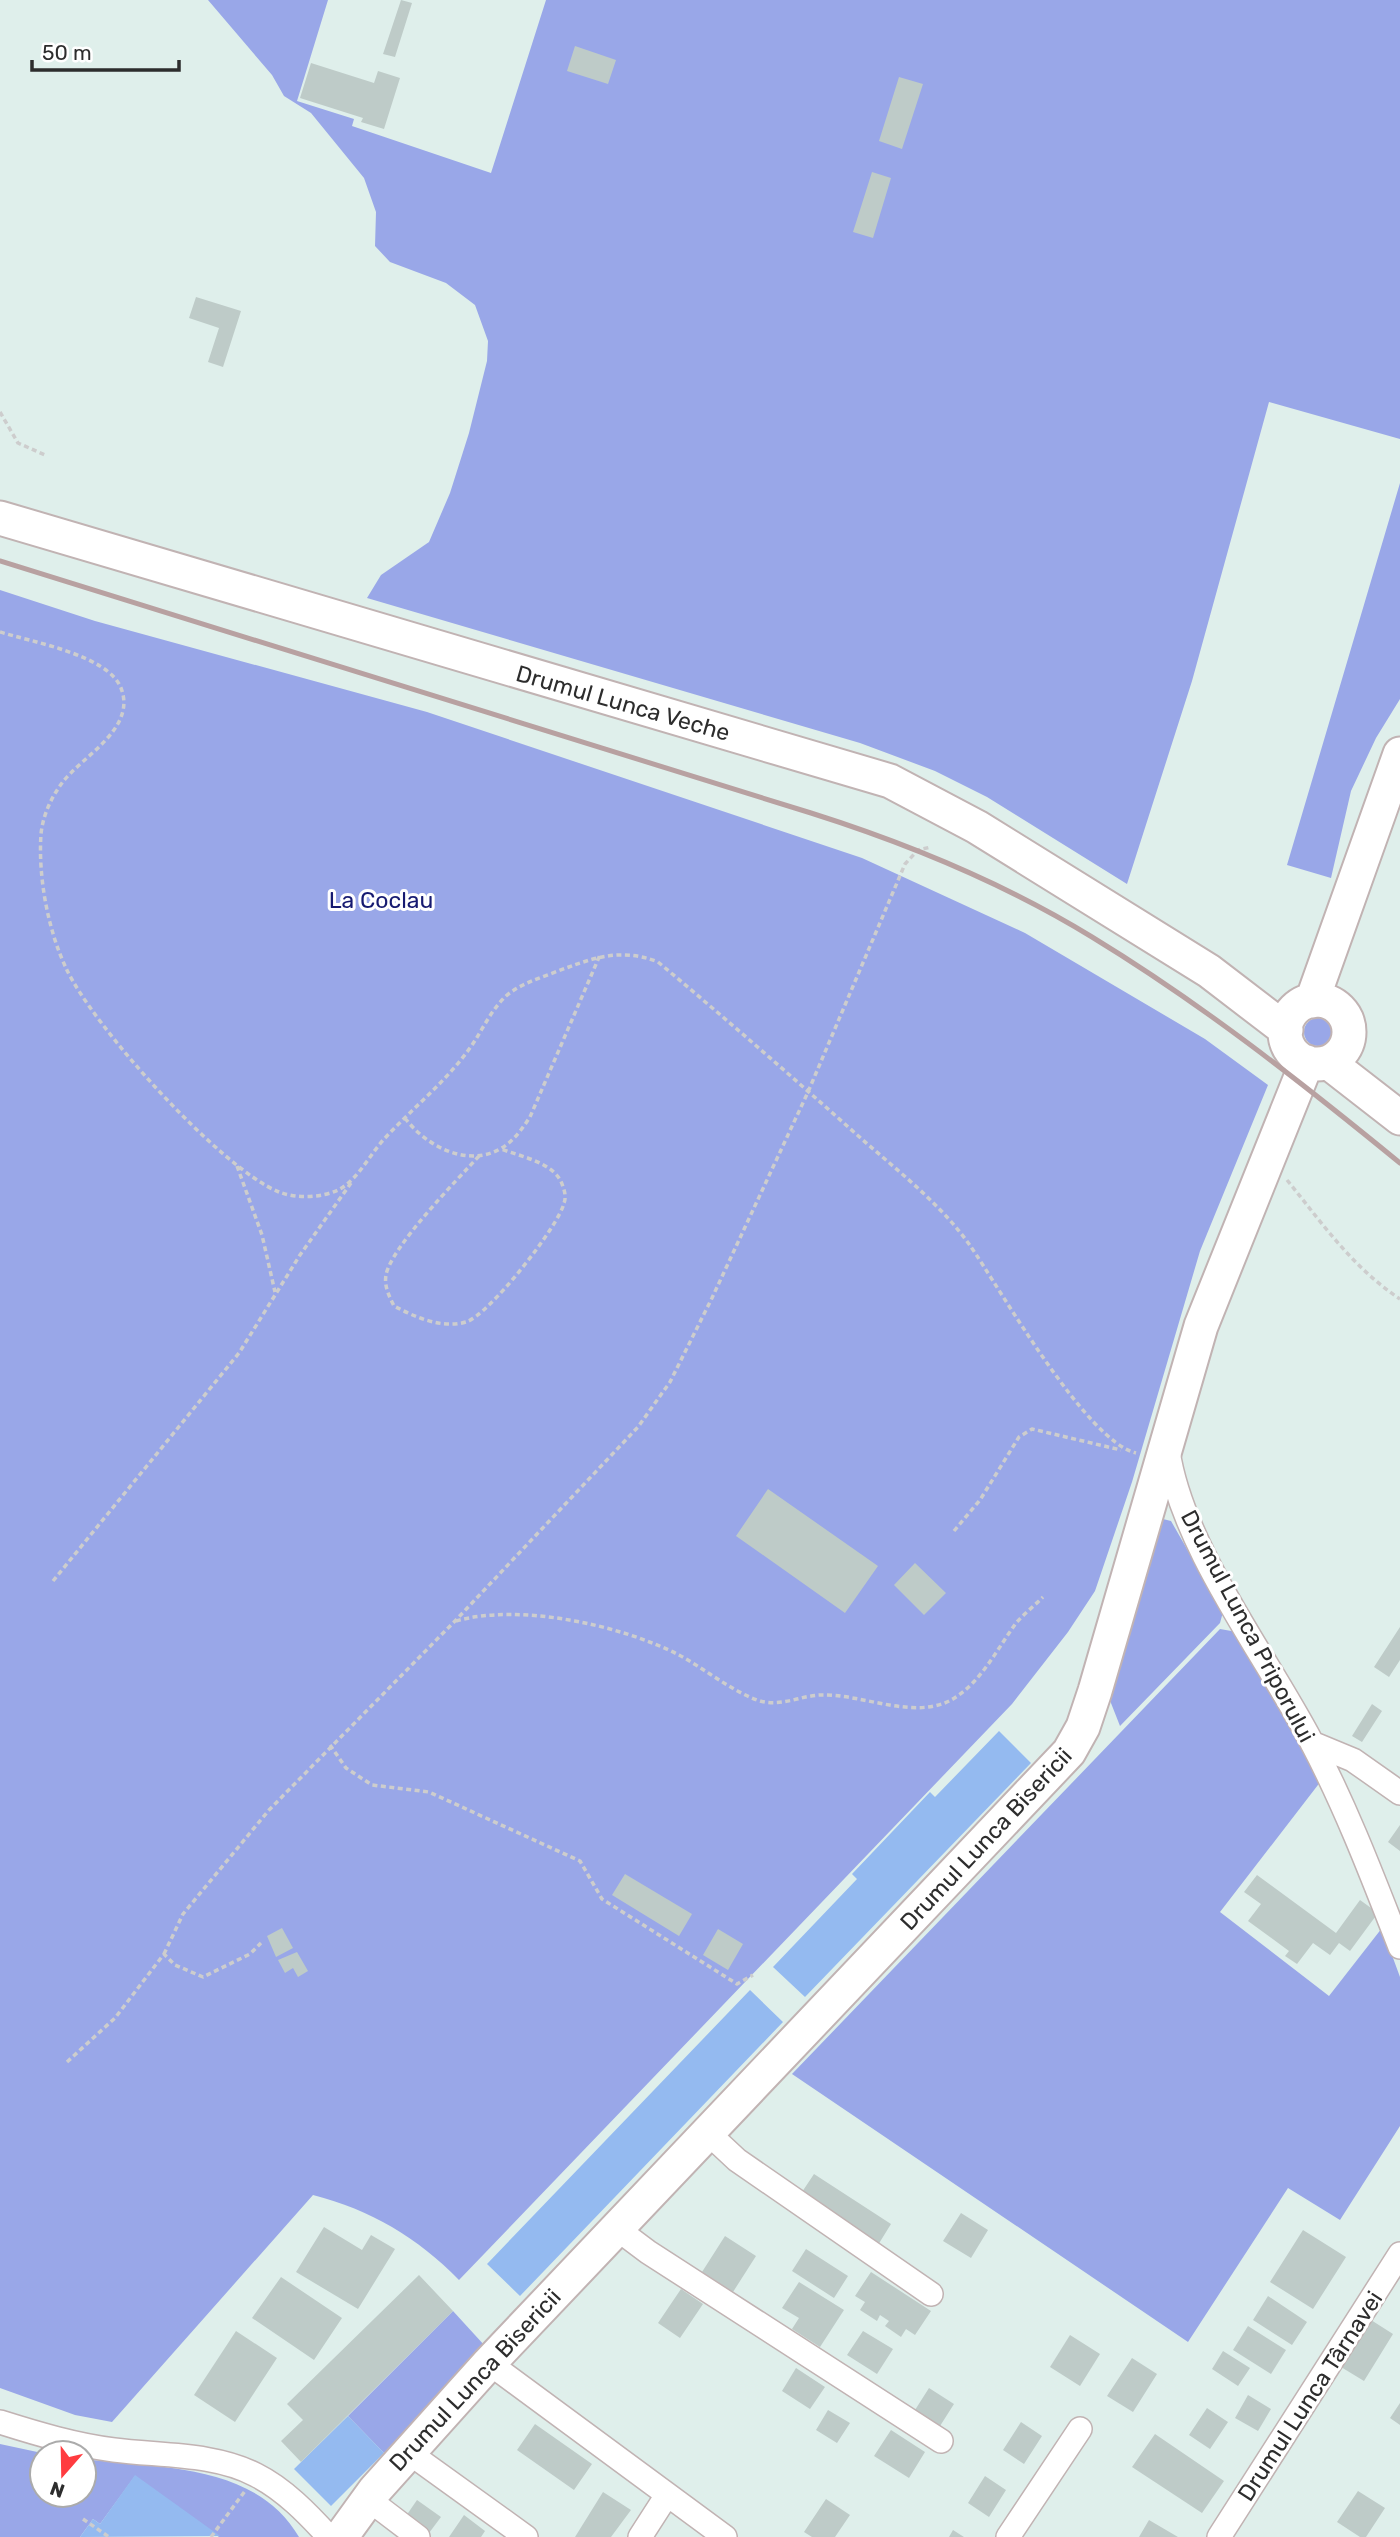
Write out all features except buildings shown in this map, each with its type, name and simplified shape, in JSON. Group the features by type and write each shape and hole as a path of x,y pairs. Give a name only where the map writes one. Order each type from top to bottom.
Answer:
{"street":[{"name":"Drumul Lunca Veche","path":"0,519 890,781 977,827 1209,971 1308,1012"},
{"path":"1400,754 1340,927 1291,1050 1327,1056 1400,1108"},
{"path":"1308,1012 1348,1022 1327,1056"},
{"path":"1327,1056 1400,1118"},
{"name":"Drumul Lunca Priporului","path":"1327,1056 1269,1158 1211,1300 1166,1440 1177,1492 1197,1539 1312,1743 1400,1947"},
{"name":"Drumul Lunca Bisericii","path":"341,2537 368,2499 489,2363 1069,1752 1083,1727 1095,1691 1166,1440"},
{"path":"1312,1743 1353,1760 1400,1793"},
{"path":"707,2132 737,2160 930,2294"},
{"path":"616,2228 648,2252 941,2441"},
{"name":"Drumul Lunca Târnavei","path":"1219,2537 1400,2254"},
{"path":"489,2363 725,2537"},
{"path":"0,2422 88,2446 201,2460 256,2475 292,2500 329,2537"},
{"path":"1008,2537 1080,2429"},
{"path":"408,2452 526,2537"},
{"path":"640,2537 667,2495"},
{"path":"368,2499 418,2537"}],"path":[{"path":"0,412 18,443 45,455"},
{"path":"0,632 89,659 108,670 121,687 124,702 119,722 106,740 64,781 48,806 41,834 44,890 65,967 87,1004 172,1103 236,1164 280,1192 304,1196 331,1192 355,1177"},
{"path":"67,2062 115,2018 164,1954 183,1914 269,1810 330,1745 455,1621 638,1427 654,1406 712,1298 808,1091 905,864 918,850 931,847"},
{"path":"404,1117 427,1141 448,1151 479,1156 501,1149 517,1136 530,1117 600,955"},
{"path":"53,1581 239,1353 355,1177 404,1117 455,1067 493,1012 513,991 600,955 631,955 657,962 930,1200 955,1225 1049,1366 1103,1433 1126,1451"},
{"path":"479,1156 435,1203 386,1274 387,1291 394,1306 438,1324 467,1322 496,1301 558,1217 565,1201 558,1175 548,1167 501,1149"},
{"path":"1269,1158 1350,1259 1372,1281 1400,1299"},
{"path":"236,1164 262,1235 276,1294"},
{"path":"954,1531 980,1500 1019,1437 1032,1429 1126,1451 1148,1452 1166,1440"},
{"path":"455,1621 472,1616 501,1615 552,1619 603,1628 676,1654 757,1700 776,1704 820,1695 927,1706 954,1699 973,1684 1019,1620 1043,1597"},
{"path":"330,1745 346,1768 372,1785 429,1792 447,1798 506,1829 580,1861 602,1899 737,1984 753,1975"},
{"path":"164,1954 184,1970 204,1977 250,1955 261,1943"},
{"path":"211,2537 256,2475"},
{"path":"83,2519 109,2537"}],"green space":[{"path":"208,0 328,0 297,101 354,119 352,126 491,173 546,0 1400,0 1400,439 1269,402 1192,681 1127,884 987,797 935,771 860,743 367,598 381,575 429,542 450,493 469,433 487,361 488,341 475,305 446,283 390,262 375,246 376,212 364,178 311,113 284,96 272,75"},
{"path":"1400,483 1400,699 1376,738 1351,791 1331,878 1287,865"},
{"name":"La Coclau","path":"0,590 95,621 427,712 862,858 1025,933 1205,1039 1268,1085 1200,1251 1132,1482 1095,1591 1068,1632 1012,1704 459,2280 427,2251 392,2227 374,2217 313,2195 112,2422 75,2415 0,2388"},
{"path":"1318,1018 1328,1022 1332,1032 1328,1042 1318,1046 1308,1042 1304,1032 1308,1022"},
{"path":"1163,1519 1171,1521 1223,1612 1220,1623 1120,1726 1109,1698 1157,1524"},
{"path":"1220,1629 1237,1632 1321,1781 1220,1912 1329,1996 1382,1928 1400,1977 1400,2126 1340,2220 1288,2188 1188,2342 792,2074"},
{"path":"453,2311 485,2346 384,2453 348,2416"},
{"path":"0,2444 28,2450 28,2509 98,2509 98,2460 173,2468 232,2482 258,2495 280,2513 299,2537 219,2537 135,2476 100,2524 93,2519 80,2537 0,2537"}],"shaded area":[{"path":"999,1731 1031,1763 805,1997 773,1967 857,1879 852,1874 930,1792 935,1797"},
{"path":"750,1990 783,2022 520,2296 487,2264"},
{"path":"348,2416 384,2453 331,2506 294,2469"},
{"path":"135,2475 220,2536 80,2537 93,2519 100,2524"}],"railway":[{"path":"0,561 811,813 955,866 1059,917 1173,989 1288,1074 1400,1163"}]}
